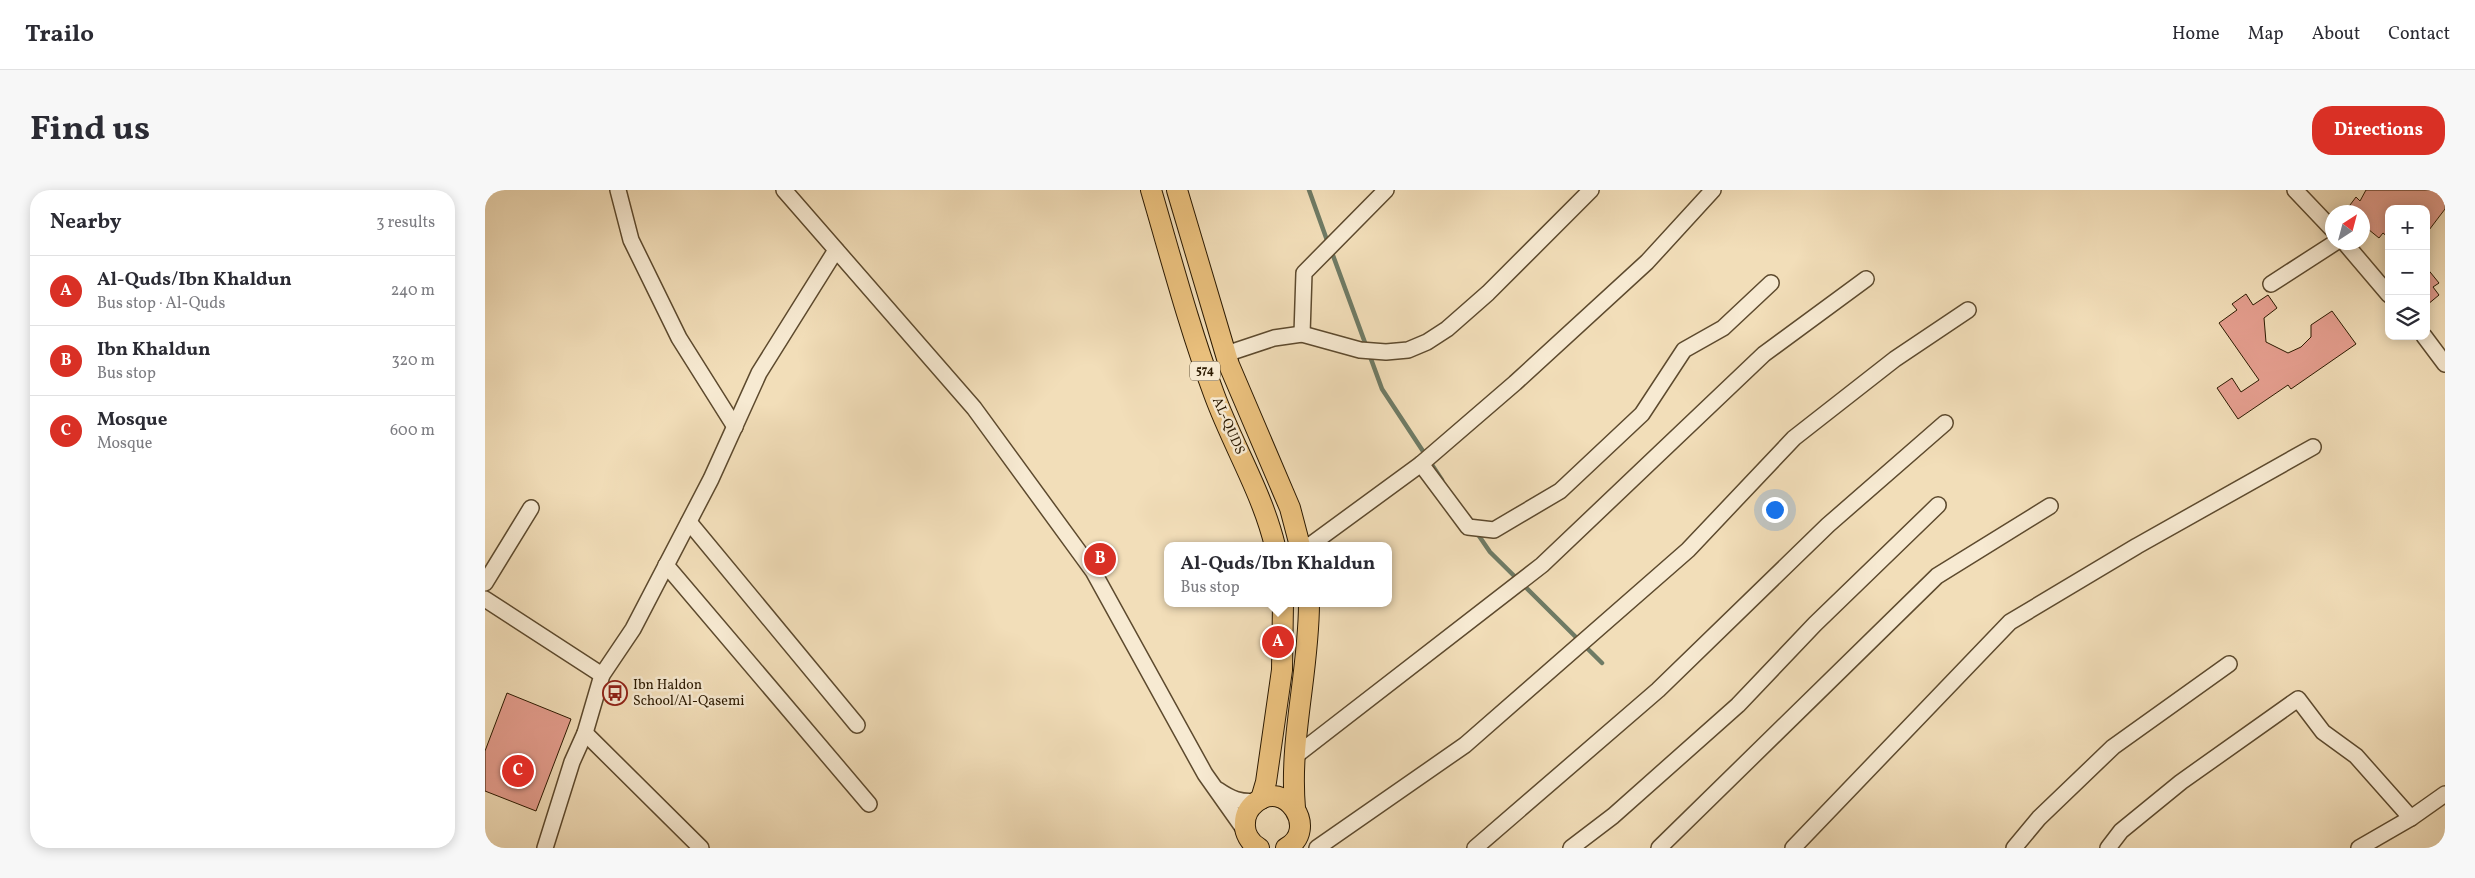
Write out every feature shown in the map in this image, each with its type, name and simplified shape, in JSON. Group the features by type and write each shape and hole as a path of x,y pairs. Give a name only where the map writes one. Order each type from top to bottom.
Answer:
{"main road":[{"name":"AL-QUDS","path":"1151,190 1204,367 1223,417 1262,503 1274,542"},
{"name":"AL-QUDS","path":"1177,190 1226,354 1290,508 1300,542"},
{"path":"1259,848 1249,839 1246,832 1246,815 1259,800 1266,782 1282,670 1283,607"},
{"path":"1293,844 1300,823 1295,808 1294,757 1306,663 1309,607"},
{"path":"1259,800 1274,796 1283,798 1295,808"}],"street":[{"path":"618,190 631,240 679,338 735,426"},
{"path":"783,190 974,408 1093,571 1213,786 1246,832"},
{"path":"1302,334 1304,274 1386,190"},
{"path":"1226,354 1274,338 1302,334 1369,350 1408,350 1427,342 1447,330 1488,293 1591,190"},
{"path":"1314,542 1421,464 1515,383 1647,262 1713,190"},
{"path":"2295,190 2325,222"},
{"path":"2271,284 2325,249"},
{"path":"545,848 572,762 585,733 602,675 633,629 689,522 759,373 836,250"},
{"path":"2351,250 2385,290"},
{"path":"1294,757 1542,565 1764,354 1866,279"},
{"path":"1421,464 1468,527 1494,530 1560,491 1642,414 1684,350 1723,328 1771,283"},
{"path":"1317,848 1465,745 1688,550 1794,438 1895,359 1968,310"},
{"path":"2427,340 2445,364"},
{"path":"1475,848 1658,690 1828,525 1945,423"},
{"path":"1793,848 2010,622 2137,546 2313,447"},
{"path":"1571,848 1613,816 1738,705 1815,624 1938,505"},
{"path":"1659,848 1937,576 2050,506"},
{"path":"485,583 531,508"},
{"path":"689,522 857,725"},
{"path":"666,565 869,804"},
{"path":"485,599 602,675"},
{"path":"2014,848 2039,818 2113,747 2229,664"},
{"path":"2108,848 2121,831 2181,782 2298,699 2323,732 2356,756 2411,818"},
{"path":"585,733 701,848"},
{"path":"1213,786 1236,800 1245,802 1259,800"},
{"path":"2359,848 2411,818 2445,794"}],"building":[{"path":"2366,190 2439,190 2445,194 2445,209 2430,229 2430,205 2385,205 2385,235 2383,233 2379,238 2370,231 2370,205 2350,205 2356,197 2360,201"},
{"path":"2430,272 2439,283 2433,287 2439,295 2430,302"},
{"path":"2246,294 2253,305 2268,295 2277,308 2264,318 2266,342 2288,353 2301,347 2311,337 2311,325 2332,311 2356,344 2291,389 2288,385 2238,419 2217,388 2232,378 2241,392 2259,380 2219,323 2237,310 2232,304"},
{"path":"507,693 571,719 536,811 485,791 485,751"}],"waterway":[{"path":"1309,190 1328,243"},
{"path":"1331,250 1382,389 1442,480"},
{"path":"1477,533 1490,552 1602,663"}],"place":[{"name":"Ibn Khaldun","path":"1100,559"},
{"name":"Al-Quds/Ibn Khaldun","path":"1278,642"},
{"name":"Ibn Haldon School/Al-Qasemi","path":"615,693"},
{"name":"Mosque","path":"518,771"}]}
